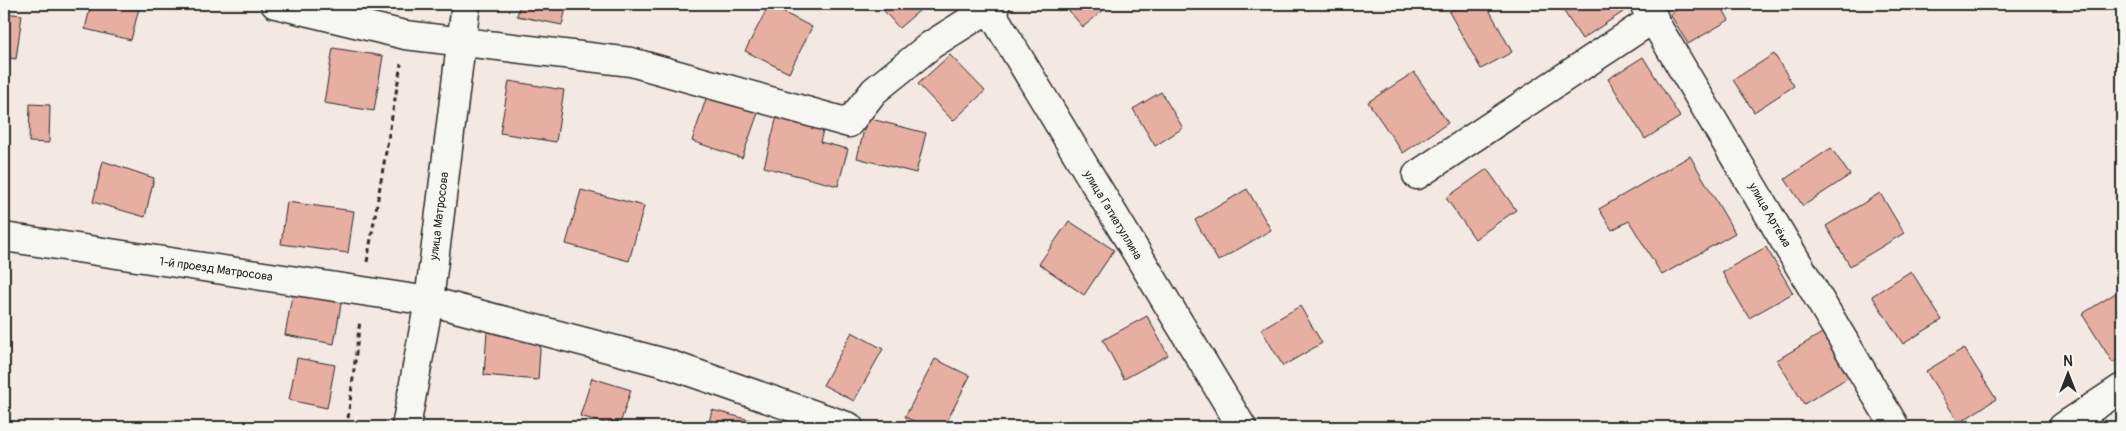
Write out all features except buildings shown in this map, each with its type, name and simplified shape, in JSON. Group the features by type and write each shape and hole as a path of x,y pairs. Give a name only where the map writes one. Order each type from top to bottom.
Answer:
{"street":[{"path":"275,4 405,35 631,62 850,123 874,91 931,45 990,6"},
{"name":"улица Матросова","path":"406,427 429,301 466,4"},
{"name":"улица Гатиатуллина","path":"990,6 1242,427"},
{"path":"1417,175 1649,11"},
{"name":"улица Артёма","path":"1649,11 1895,427"},
{"name":"1-й проезд Матросова","path":"4,238 429,301 665,362 848,427"},
{"path":"2063,427 2122,388"}],"path":[{"path":"347,427 363,291 405,35"}]}
